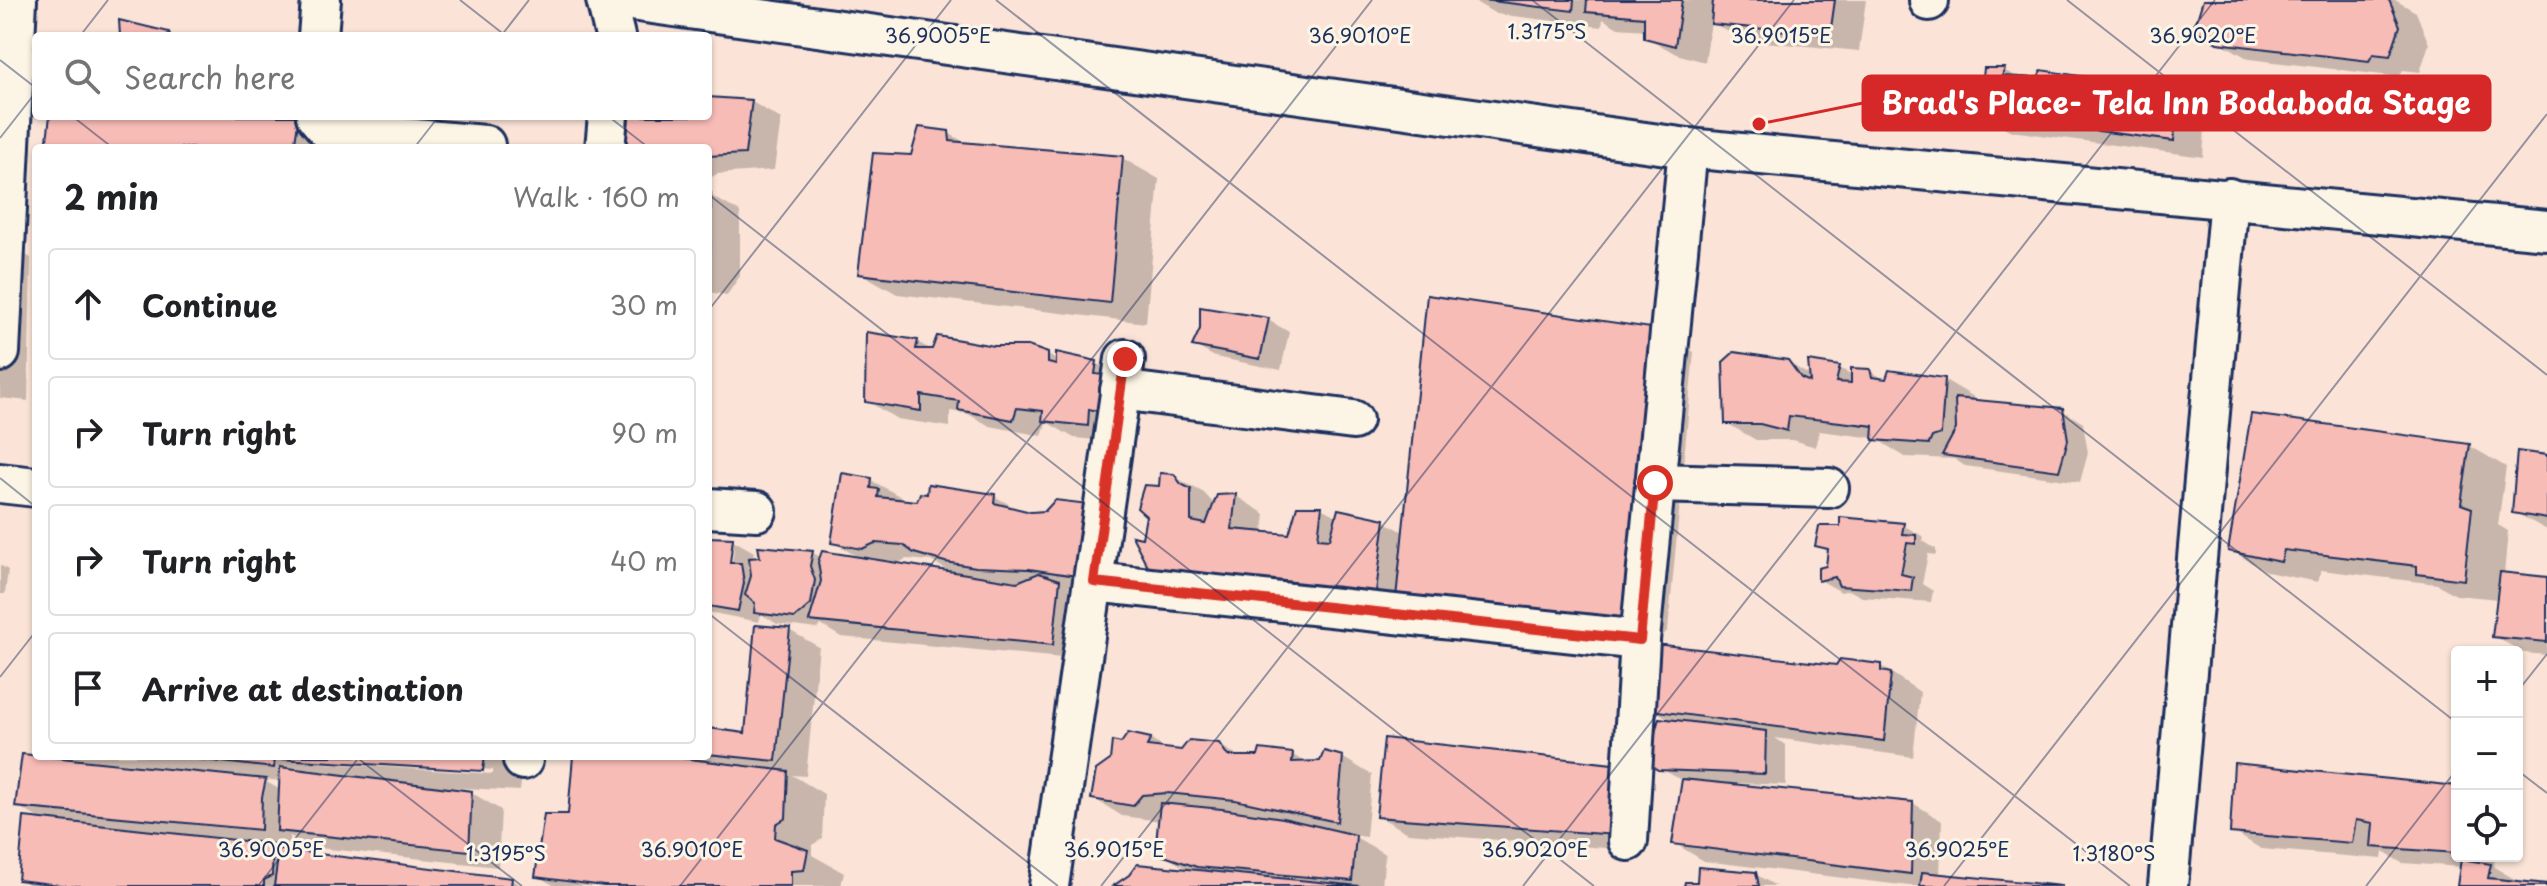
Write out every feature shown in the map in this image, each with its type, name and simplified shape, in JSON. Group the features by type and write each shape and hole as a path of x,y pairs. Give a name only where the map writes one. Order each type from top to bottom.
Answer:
{"street":[{"path":"0,352 17,0"},
{"path":"318,32 321,0"},
{"path":"606,0 614,32"},
{"path":"624,0 1688,148 2547,230"},
{"path":"319,120 327,129 344,133 473,144"},
{"path":"605,144 608,120"},
{"path":"1628,841 1640,640 1688,148"},
{"path":"2168,886 2229,198"},
{"path":"1049,886 1122,374 1353,420"},
{"path":"0,483 32,487"},
{"path":"1655,483 1829,488"},
{"path":"712,508 757,511"},
{"path":"1094,582 1640,640"}],"building":[{"path":"1483,0 1574,0 1573,11"},
{"path":"1587,0 1682,0 1675,46 1644,38 1644,17 1586,12"},
{"path":"1713,0 1835,0 1830,35 1711,24"},
{"path":"2203,0 2389,0 2400,26 2390,56 2373,54 2369,61 2217,43 2194,29"},
{"path":"119,20 169,32 120,32"},
{"path":"1984,68 2005,68 2002,76 2038,78 2041,70 2087,77 2084,83 2108,86 2116,77 2178,82 2174,141 1979,115"},
{"path":"712,97 752,100 745,154 712,156 712,144 626,144 629,120 712,120"},
{"path":"50,120 298,120 295,144 46,144"},
{"path":"919,127 949,131 950,141 1123,156 1110,303 858,274 873,153 911,155"},
{"path":"1427,295 1658,329 1632,608 1616,626 1396,598"},
{"path":"1200,307 1269,318 1260,359 1192,346 1200,329"},
{"path":"866,332 918,340 916,349 932,349 937,336 994,346 1028,346 1048,353 1048,363 1056,365 1056,352 1097,361 1095,374 1103,375 1097,411 1089,409 1088,426 1042,421 1043,411 1017,408 1013,420 958,410 959,401 921,395 921,411 865,402"},
{"path":"1734,352 1788,360 1801,378 1810,382 1808,361 1840,366 1836,382 1851,383 1851,368 1870,369 1872,377 1886,379 1889,370 1945,378 1941,434 1932,437 1929,444 1873,440 1874,426 1789,416 1787,431 1760,424 1725,424 1723,362"},
{"path":"1955,398 2063,408 2068,440 2059,471 1942,455 1956,429"},
{"path":"2251,414 2470,444 2461,504 2472,508 2464,580 2417,574 2417,566 2284,550 2281,562 2228,551"},
{"path":"2517,451 2547,455 2547,519 2512,513"},
{"path":"842,473 872,478 871,488 879,489 878,497 917,501 920,493 927,494 928,484 995,494 994,503 1031,512 1045,511 1055,500 1089,504 1077,576 945,562 914,553 903,545 875,543 862,549 831,543"},
{"path":"1160,473 1174,474 1181,484 1191,489 1191,521 1206,524 1217,495 1236,494 1232,529 1289,534 1297,506 1322,506 1318,538 1330,539 1338,509 1385,519 1375,600 1149,569 1132,536 1142,538 1146,516 1137,508 1144,485 1159,486"},
{"path":"1840,517 1904,523 1902,534 1916,535 1916,544 1907,543 1901,574 1913,577 1911,591 1839,586 1835,577 1818,581 1818,568 1826,566 1828,549 1815,546 1819,526 1840,526"},
{"path":"712,537 733,538 730,563 741,563 744,583 738,611 712,607"},
{"path":"758,546 813,551 810,566 815,580 811,604 795,618 754,613 755,603 745,595 751,576 749,558 760,557"},
{"path":"822,551 1017,582 1039,573 1060,580 1053,645 809,621 821,581 818,562"},
{"path":"2500,572 2547,577 2547,642 2492,637"},
{"path":"755,625 790,628 776,761 712,754 712,729 745,733"},
{"path":"1655,644 1836,665 1840,659 1881,664 1881,671 1891,673 1884,741 1650,710"},
{"path":"1659,718 1766,731 1765,774 1658,770 1647,763"},
{"path":"1128,733 1151,738 1147,746 1181,750 1189,740 1219,743 1228,756 1258,756 1260,749 1293,753 1292,762 1320,761 1324,751 1343,756 1337,822 1235,800 1167,793 1142,795 1133,806 1091,799 1096,770 1110,760 1112,741 1121,743"},
{"path":"1384,738 1621,765 1616,835 1376,817"},
{"path":"22,754 32,755 32,760 81,760 266,779 261,830 15,807"},
{"path":"205,760 275,760 274,768"},
{"path":"299,760 484,760 483,771"},
{"path":"573,760 698,760 788,771 786,818 776,824 775,838 808,850 804,870 791,871 791,886 604,886 535,877 544,814 568,814"},
{"path":"2234,763 2451,785 2451,853 2371,847 2373,823 2356,820 2352,843 2230,833"},
{"path":"280,767 472,791 469,851 277,831"},
{"path":"1682,779 1913,802 1911,874 1672,844"},
{"path":"1160,803 1283,818 1356,835 1352,881 1197,867 1155,853"},
{"path":"24,817 273,844 272,876 264,880 264,886 68,886 18,880"},
{"path":"279,849 512,878 511,886 274,886"},
{"path":"2461,862 2491,864 2488,878 2547,884 2547,886 2457,886"},
{"path":"1137,864 1360,886 1113,886 1129,875"},
{"path":"1698,867 1756,872 1759,886 1684,886 1685,882 1697,882"},
{"path":"1922,872 2062,886 1920,886"}],"place":[{"name":"Brad's Place- Tela Inn Bodaboda Stage","path":"1759,124"}],"route":[{"path":"1125,359 1094,582 1640,640 1655,483"}]}
